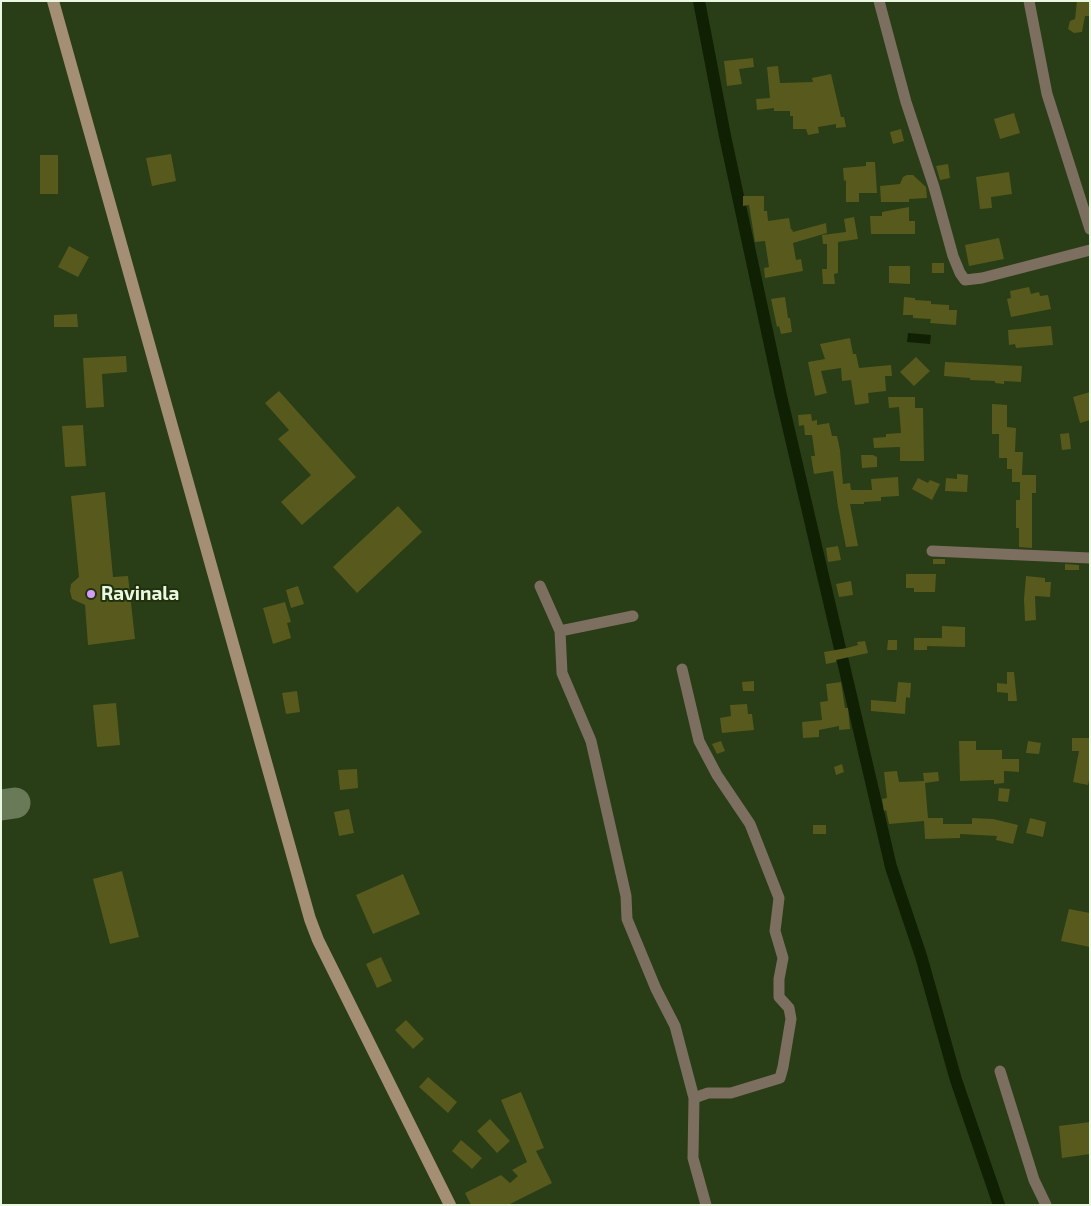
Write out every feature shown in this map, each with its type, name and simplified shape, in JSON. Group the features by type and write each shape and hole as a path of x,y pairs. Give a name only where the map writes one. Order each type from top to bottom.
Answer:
{"main road":[{"path":"53,1 310,919 318,940 450,1205"}],"street":[{"path":"879,1 906,102 934,187 953,256 965,280 982,278 1090,250"},
{"path":"1029,1 1047,94 1089,224"},
{"path":"932,551 1090,558"},
{"path":"540,586 560,631 562,673 591,740 626,896 626,919 656,989 676,1026 694,1098 693,1158 706,1205"},
{"path":"560,631 633,616"},
{"path":"682,670 699,741 717,775 750,824 779,898 774,931 782,958 779,997 789,1008 791,1019 780,1078 730,1093 708,1093 694,1098"},
{"path":"1000,1071 1034,1180 1046,1205"}],"shaded area":[{"path":"908,333 931,335 930,344 907,342"}],"building":[{"path":"1077,1 1090,1 1090,16 1085,16 1082,32 1074,33 1068,29 1070,21 1075,19"},
{"path":"753,58 754,67 739,69 742,84 727,86 724,61"},
{"path":"778,66 780,83 813,82 812,78 831,74 841,117 844,117 846,127 836,128 836,124 818,127 819,133 808,135 806,129 793,129 793,116 790,116 790,111 774,111 774,108 757,110 756,99 770,98 767,67"},
{"path":"1014,113 1020,133 1000,139 994,119"},
{"path":"901,129 904,141 893,144 890,132"},
{"path":"171,154 176,181 152,186 146,158"},
{"path":"40,155 58,155 58,194 40,194"},
{"path":"866,162 875,162 877,193 859,193 859,202 846,202 846,180 844,181 843,168 866,166"},
{"path":"948,164 950,178 940,180 936,166"},
{"path":"1009,172 1012,194 991,197 992,208 980,209 976,177"},
{"path":"913,175 926,187 927,198 909,199 909,202 881,202 880,186 900,184 903,177"},
{"path":"743,196 764,196 764,211 767,211 768,221 789,218 793,232 826,223 827,233 793,243 796,260 801,259 803,271 765,278 764,268 769,267 765,241 755,242 749,205 743,206"},
{"path":"909,207 909,221 915,221 915,234 871,234 870,216 882,216 882,212"},
{"path":"854,217 858,239 838,242 838,273 834,274 835,284 823,284 822,269 827,269 827,244 823,244 822,235 846,232 844,219"},
{"path":"999,238 1004,259 969,266 965,245"},
{"path":"69,246 89,257 78,277 58,267"},
{"path":"932,263 944,263 944,273 932,273"},
{"path":"889,266 910,266 910,284 889,283"},
{"path":"1029,287 1031,294 1039,292 1040,296 1048,295 1051,309 1011,317 1007,299 1011,298 1010,291"},
{"path":"785,297 792,332 781,334 779,326 777,327 771,299"},
{"path":"904,297 931,301 931,304 949,305 949,310 957,310 956,325 930,323 931,319 913,318 913,315 903,315"},
{"path":"77,314 78,327 54,327 54,315"},
{"path":"1051,326 1053,345 1016,348 1015,344 1009,345 1008,330"},
{"path":"850,338 853,354 856,354 859,368 891,365 892,376 885,376 886,391 868,393 869,403 855,405 851,380 842,381 841,368 821,371 827,393 815,396 808,362 825,359 820,344"},
{"path":"126,356 127,372 102,374 104,407 86,408 83,358"},
{"path":"916,357 930,371 914,386 900,372"},
{"path":"945,362 1022,366 1021,382 1004,381 1004,384 995,383 995,381 944,376"},
{"path":"279,391 356,477 302,525 281,502 311,475 278,439 289,430 265,403"},
{"path":"1090,392 1090,420 1080,423 1073,397"},
{"path":"888,397 915,397 915,408 923,408 924,461 900,461 900,447 874,448 873,438 886,437 886,434 901,433 899,407 889,408"},
{"path":"992,404 1007,405 1007,427 1016,428 1015,452 1023,452 1022,475 1036,475 1036,493 1032,493 1032,548 1019,547 1019,528 1016,528 1016,500 1020,500 1020,482 1012,482 1012,469 1007,469 1007,458 999,458 999,434 992,434"},
{"path":"811,414 812,421 817,420 817,425 829,423 832,436 837,436 843,484 850,483 851,490 872,490 871,479 898,477 899,496 881,497 881,501 864,502 864,504 850,504 858,546 846,547 833,471 814,474 811,456 815,456 812,435 805,435 804,425 799,426 798,415"},
{"path":"83,425 86,466 65,467 62,426"},
{"path":"1069,433 1071,449 1062,450 1060,434"},
{"path":"861,455 877,457 877,467 862,468"},
{"path":"957,474 968,475 967,492 945,491 946,478 957,479"},
{"path":"918,478 928,483 930,480 940,484 932,500 912,489"},
{"path":"105,492 113,577 128,576 135,639 88,645 85,605 72,599 70,591 71,584 79,577 71,496"},
{"path":"398,506 422,532 357,593 333,567"},
{"path":"838,546 841,560 828,562 826,548"},
{"path":"933,559 945,559 945,564 933,564"},
{"path":"1065,564 1079,565 1079,570 1065,570"},
{"path":"906,574 936,574 935,592 914,592 914,588 906,588"},
{"path":"1026,576 1045,578 1045,582 1051,582 1050,597 1035,596 1036,620 1025,621"},
{"path":"851,581 853,595 839,597 836,584"},
{"path":"298,586 304,604 291,608 286,590"},
{"path":"285,602 291,622 287,623 291,638 273,644 263,608"},
{"path":"942,626 965,627 965,647 927,646 927,650 914,650 914,638 942,638"},
{"path":"888,640 897,640 897,650 887,650"},
{"path":"865,641 868,653 826,664 824,652 847,648 858,645 857,642"},
{"path":"1007,672 1014,672 1017,701 1008,701 1008,693 997,692 997,683 1007,684"},
{"path":"754,681 754,691 743,691 742,682"},
{"path":"841,682 845,708 848,708 850,729 839,730 839,726 819,730 819,737 803,738 802,722 822,720 820,702 828,701 826,684"},
{"path":"898,682 911,683 910,698 906,697 905,714 871,711 871,700 896,702"},
{"path":"297,691 300,712 286,714 282,693"},
{"path":"116,703 120,745 97,747 93,705"},
{"path":"747,704 748,714 752,714 754,730 722,733 720,718 731,716 730,705"},
{"path":"1072,738 1090,738 1090,776 1088,785 1073,782 1079,751 1072,751"},
{"path":"721,741 725,751 717,754 712,744"},
{"path":"959,741 976,741 976,750 1002,750 1002,759 1019,759 1019,772 1004,771 1004,783 994,784 994,780 960,781"},
{"path":"1028,741 1041,743 1039,754 1026,753"},
{"path":"842,764 844,772 836,775 834,767"},
{"path":"357,769 358,788 340,790 338,770"},
{"path":"897,771 899,782 924,781 923,773 938,772 939,781 925,783 928,818 943,818 943,824 972,824 972,818 993,819 1018,825 1013,844 996,840 997,836 960,834 960,838 925,839 924,821 889,824 882,799 887,798 884,772"},
{"path":"999,788 1010,789 1008,802 998,801"},
{"path":"349,809 354,833 339,836 334,812"},
{"path":"1030,818 1046,822 1043,837 1026,833"},
{"path":"813,825 826,825 826,834 813,834"},
{"path":"122,871 139,937 110,944 93,879"},
{"path":"403,874 420,914 373,934 356,895"},
{"path":"1069,909 1090,913 1090,947 1061,941"},
{"path":"381,957 392,981 377,988 366,964"},
{"path":"406,1020 424,1039 413,1049 395,1030"},
{"path":"428,1077 457,1102 448,1113 419,1087"},
{"path":"521,1092 544,1148 536,1151 552,1183 508,1205 471,1205 465,1193 501,1175 510,1183 518,1176 512,1170 527,1162 501,1100"},
{"path":"490,1119 510,1141 497,1153 477,1131"},
{"path":"1090,1122 1090,1154 1062,1158 1059,1126"},
{"path":"461,1140 482,1158 472,1169 452,1151"}],"waterway":[{"path":"699,1 725,136 781,396 891,867 921,956 956,1080 999,1205"}],"taxiway":[{"path":"1,805 15,803"}],"place":[{"name":"Ravinala","path":"91,594"}]}
